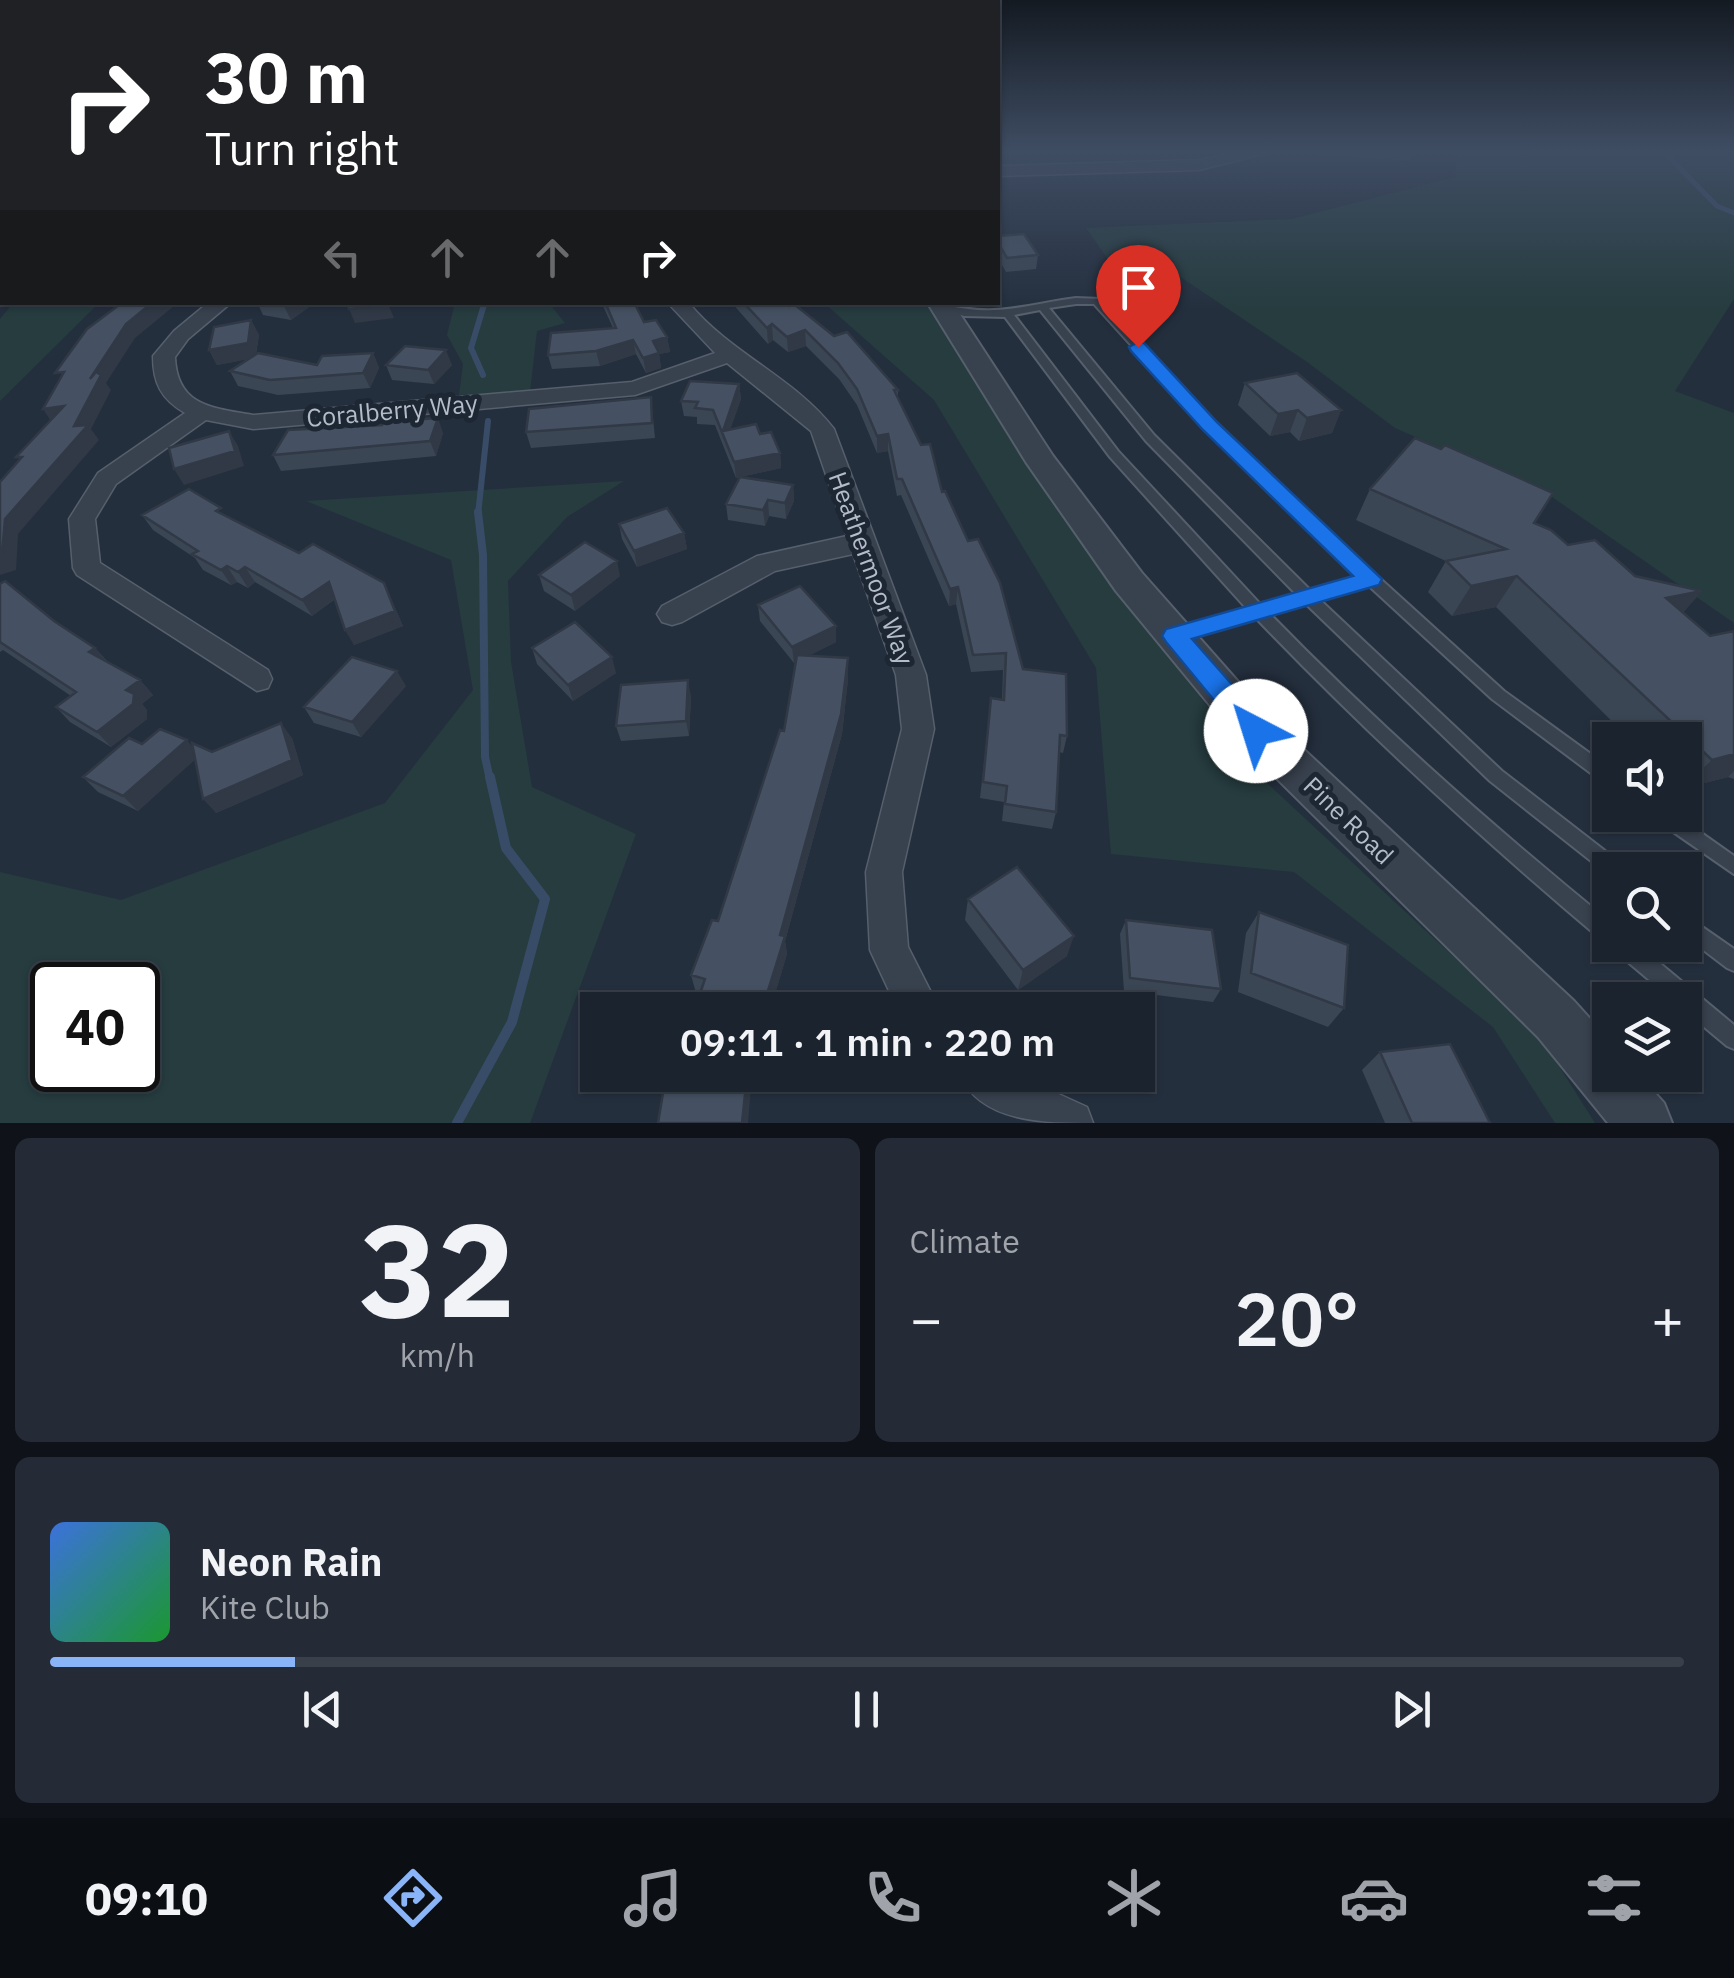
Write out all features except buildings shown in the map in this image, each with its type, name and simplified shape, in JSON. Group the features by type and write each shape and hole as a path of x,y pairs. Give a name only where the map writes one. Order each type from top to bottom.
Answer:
{"street":[{"path":"218,305 182,335 164,356 168,389 175,399 200,413 106,479 82,518 87,568 258,678"},
{"name":"Heathermoor Way","path":"678,305 687,318 796,400 822,429 860,543 911,674 918,729 884,872 889,950 911,992"},
{"name":"Pine Road","path":"940,305 1042,462 1129,582 1174,636 1256,731 1556,1019 1644,1123"},
{"name":"Coralberry Way","path":"200,413 253,422 635,388 732,354"},
{"path":"672,614 766,563 860,543"},
{"path":"1006,1092 1071,1123"}],"lane":[{"path":"940,305 973,317 1097,300 1210,426 1371,579 1498,695 1592,765"},
{"path":"1043,307 1150,438 1307,596 1496,776 1593,852"},
{"path":"1009,315 1113,453 1256,610 1441,790 1592,919"},
{"path":"1174,636 1371,579"},
{"path":"1686,832 1734,866"},
{"path":"1702,937 1734,961"},
{"path":"1643,962 1734,1039"}],"green space":[{"path":"1345,205 1734,205 1734,299 1675,391 1734,413 1734,623 1552,497 1395,428 1307,362 1179,276 1124,282 1086,228 1292,219"},
{"path":"11,305 97,305 0,401 0,319"},
{"path":"454,305 551,305 565,323 537,331 530,392 459,395 463,364 447,335"},
{"path":"826,305 926,305 1091,557 1267,783 1542,1039 1595,1123 1555,1123 1493,1027 1294,872 1111,854 1096,668 934,400"},
{"path":"624,481 567,517 508,581 511,662 532,787 636,834 530,1123 0,1123 0,872 121,900 385,803 473,690 451,560 306,501"}],"waterway":[{"path":"1716,205 1734,213"},
{"path":"482,310 485,305"},
{"path":"482,310 471,348 483,375"},
{"path":"478,513 488,421"},
{"path":"478,513 483,555 485,757 490,780"},
{"path":"457,1123 512,1022 545,899 506,848 490,777"}],"route":[{"path":"1138,347 1210,426 1371,579 1174,636 1256,731"}]}
